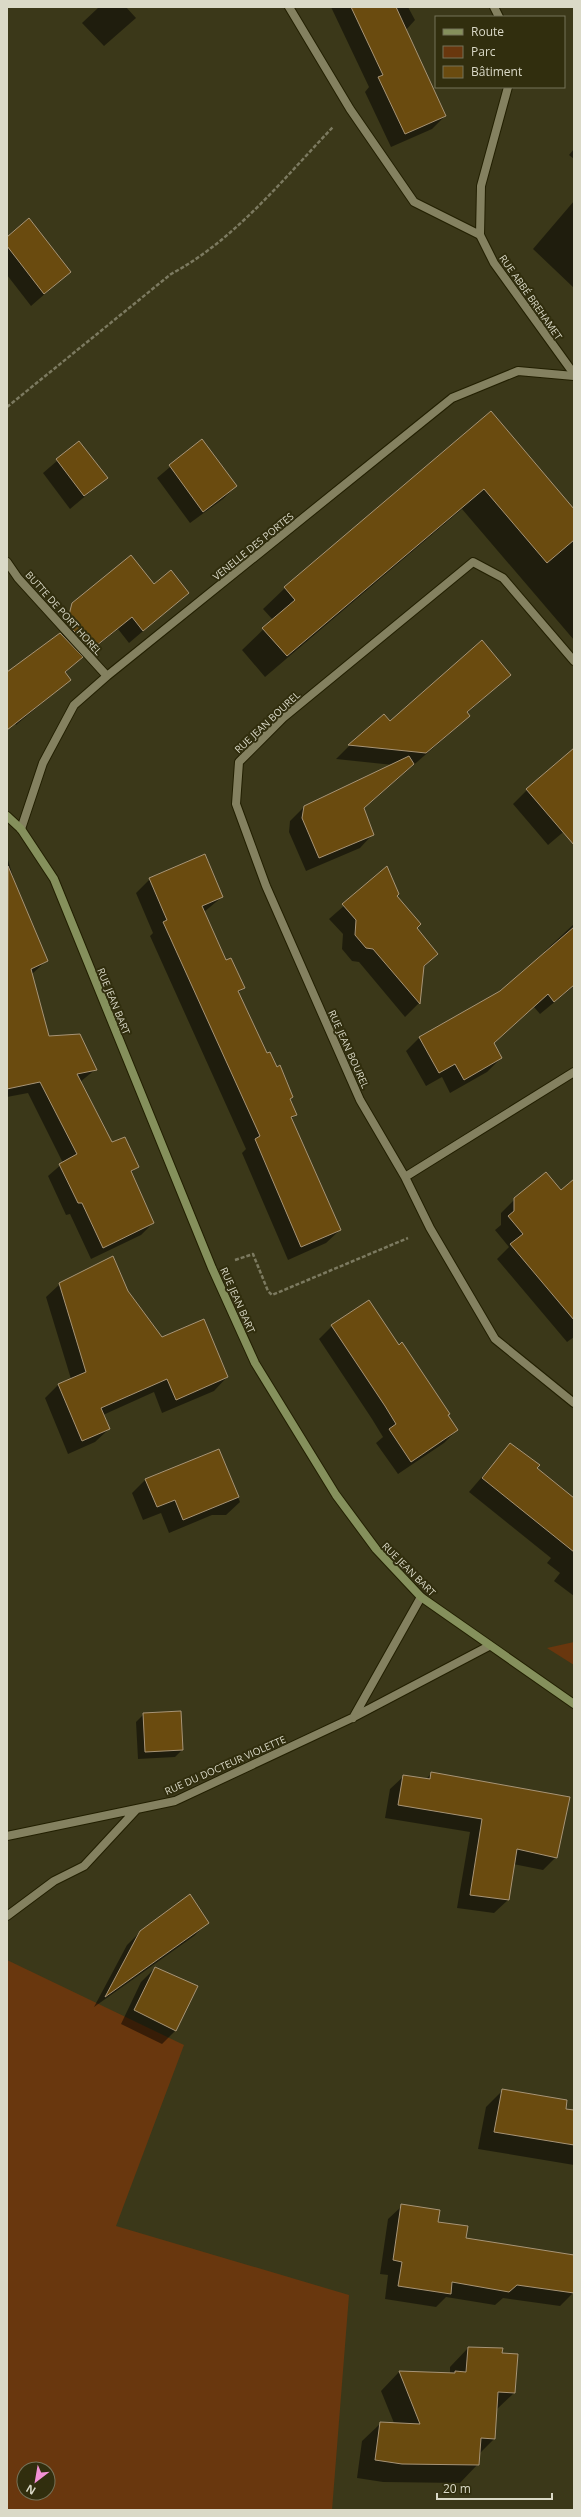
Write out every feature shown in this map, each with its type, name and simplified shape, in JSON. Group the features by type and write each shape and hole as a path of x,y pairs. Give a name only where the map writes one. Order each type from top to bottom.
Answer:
{"street":[{"path":"289,7 350,109 414,202 480,236"},
{"path":"494,7 498,16"},
{"name":"RUE ABBÉ BREHAMET","path":"508,88 481,186 480,236 494,263 574,375"},
{"name":"VENELLE DES PORTES","path":"20,829 43,763 74,704 107,676 452,398 518,371 574,375"},
{"name":"BUTTE DE PORT HOREL","path":"7,562 18,578 107,676"},
{"name":"RUE JEAN BOUREL","path":"574,661 503,578 473,562 283,718 239,762 236,804 266,886 360,1100 405,1177 430,1228 495,1339 574,1403"},
{"name":"RUE JEAN BART","path":"7,816 20,829 54,879 212,1268 255,1364 336,1495 376,1549 421,1597 574,1704"},
{"path":"405,1177 574,1072"},
{"path":"352,1718 421,1597"},
{"name":"RUE DU DOCTEUR VIOLETTE","path":"7,1836 175,1801 352,1718 489,1646"},
{"path":"7,1916 54,1882 84,1866 136,1810"}],"path":[{"path":"7,407 171,274 194,262 242,220 350,109"},
{"path":"212,1268 253,1254 268,1291 272,1295 430,1228"}],"green space":[{"path":"574,1642 574,1665 547,1648"},
{"path":"7,1960 184,2045 116,2226 349,2295 332,2510 7,2510"}],"building":[{"path":"351,7 396,7 446,116 405,134 378,77 383,75"},
{"path":"29,218 71,272 44,294 7,246 7,237"},
{"path":"491,411 574,509 574,540 547,563 484,489 287,656 262,628 295,600 284,587"},
{"path":"202,439 237,486 203,512 169,465"},
{"path":"79,441 108,478 84,496 56,459"},
{"path":"131,555 154,584 171,570 189,593 143,631 132,617 91,650 67,623 72,603"},
{"path":"60,633 83,657 65,672 71,680 7,730 7,672"},
{"path":"482,640 511,675 467,712 470,716 426,753 348,745 384,714 390,721"},
{"path":"574,748 574,845 526,789"},
{"path":"409,756 414,764 364,808 374,835 319,858 302,818 304,806"},
{"path":"205,854 223,897 202,906 226,960 231,958 245,988 238,991 267,1053 270,1052 277,1067 280,1065 293,1097 290,1099 297,1115 291,1117 341,1230 301,1247 255,1139 260,1136 163,922 167,920 149,878"},
{"path":"8,866 48,961 31,969 49,1036 80,1034 97,1070 77,1074 112,1142 125,1137 139,1167 131,1171 154,1223 103,1248 82,1203 78,1203 59,1164 77,1154 40,1082 7,1089"},
{"path":"387,866 399,894 397,896 421,924 417,928 438,954 424,966 420,1004 373,949 366,948 355,935 356,920 342,904"},
{"path":"574,927 574,985 554,1002 548,994 494,1043 502,1058 464,1080 455,1064 439,1073 419,1037 500,991"},
{"path":"546,1172 561,1190 574,1179 574,1320 510,1244 523,1234 508,1216 514,1211 514,1198"},
{"path":"113,1256 128,1291 162,1337 204,1319 228,1377 176,1400 167,1379 101,1408 110,1429 82,1441 58,1384 86,1372 59,1283"},
{"path":"369,1300 399,1345 402,1342 450,1414 448,1415 458,1430 411,1462 389,1429 396,1424 331,1325"},
{"path":"510,1443 540,1465 537,1468 574,1498 574,1552 482,1478"},
{"path":"219,1449 239,1497 183,1520 175,1500 157,1507 145,1479"},
{"path":"181,1711 183,1750 145,1752 143,1713"},
{"path":"431,1772 570,1797 557,1858 517,1849 509,1900 470,1895 482,1819 398,1805 403,1775 430,1779"},
{"path":"190,1894 209,1923 105,1997 140,1931"},
{"path":"155,1967 198,1986 176,2031 134,2010"},
{"path":"502,2089 567,2100 566,2109 574,2110 574,2145 494,2132"},
{"path":"401,2204 440,2210 438,2222 468,2226 466,2238 574,2255 574,2293 517,2285 509,2292 452,2282 451,2294 398,2286 402,2262 393,2260"},
{"path":"468,2347 503,2348 502,2353 518,2354 515,2393 498,2392 495,2439 481,2438 479,2465 402,2464 375,2460 380,2422 420,2424 399,2371 466,2372"}]}
